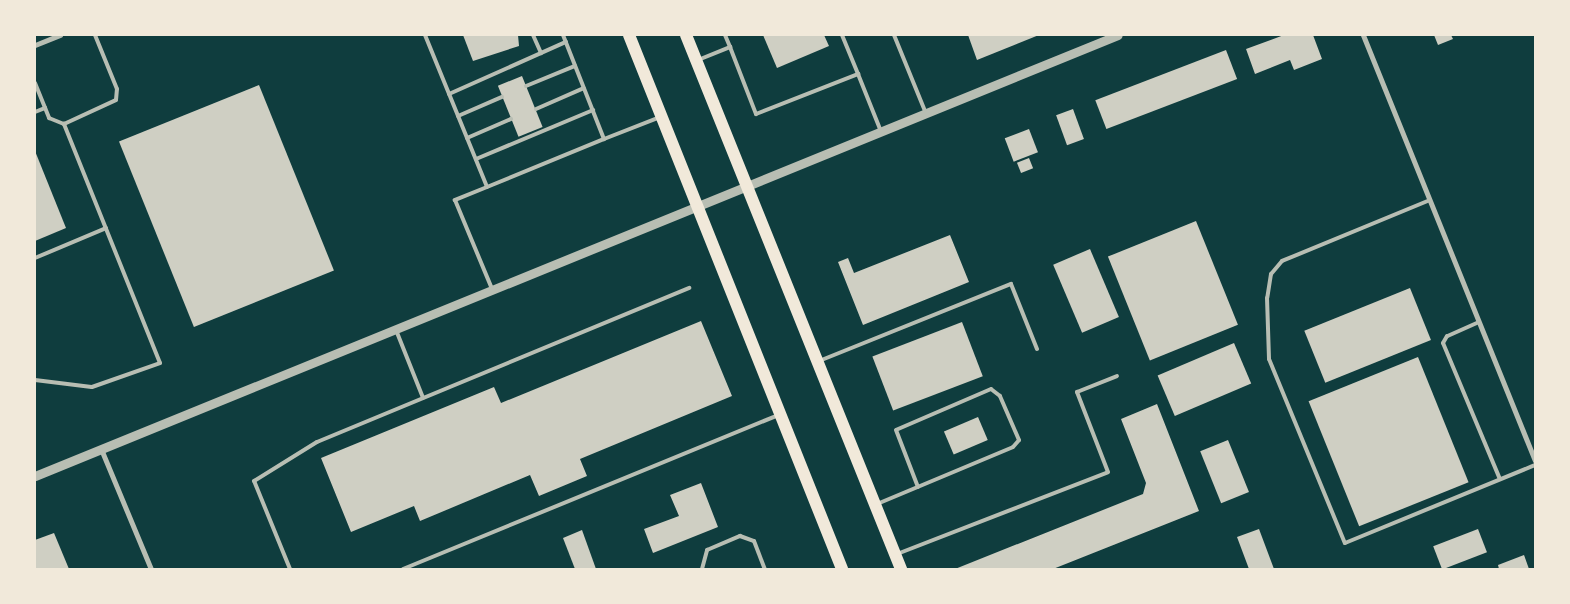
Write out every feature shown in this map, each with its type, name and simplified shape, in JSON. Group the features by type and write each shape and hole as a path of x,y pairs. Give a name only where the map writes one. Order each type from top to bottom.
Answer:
{"main road":[{"path":"628,35 842,569"},
{"path":"686,35 901,569"}],"street":[{"path":"35,45 60,35"},
{"path":"35,476 925,110 1118,35"},
{"path":"1363,35 1535,461"},
{"path":"101,449 151,569"}],"lane":[{"path":"64,124 116,100 116,89 95,35"},
{"path":"425,35 487,187"},
{"path":"533,35 541,53"},
{"path":"563,35 604,139"},
{"path":"725,35 756,114 858,74"},
{"path":"842,35 880,129"},
{"path":"894,35 925,110"},
{"path":"449,94 566,42"},
{"path":"696,60 730,47"},
{"path":"526,86 575,66"},
{"path":"35,83 49,118 64,124 160,363 92,387 35,380"},
{"path":"536,109 584,88"},
{"path":"458,116 502,97"},
{"path":"35,112 45,108"},
{"path":"476,159 593,110"},
{"path":"492,289 455,200 661,117"},
{"path":"467,138 511,119"},
{"path":"1430,200 1282,261 1271,274 1267,298 1269,360 1345,543 1535,465"},
{"path":"35,258 106,228"},
{"path":"817,362 1010,284 1037,349"},
{"path":"290,569 254,481 317,442 689,288"},
{"path":"1479,322 1447,336 1443,343 1500,479"},
{"path":"395,328 423,398"},
{"path":"895,555 1108,472 1077,392 1117,376"},
{"path":"875,505 918,487 1013,447 1019,440 1000,396 992,389 896,430 918,487"},
{"path":"403,569 780,414"},
{"path":"702,569 707,550 740,536 754,541 765,569"}],"building":[{"path":"463,35 518,35 519,46 473,61"},
{"path":"763,35 824,35 829,46 777,68"},
{"path":"968,35 1039,35 977,60"},
{"path":"1284,35 1313,35 1322,59 1294,70 1290,60 1255,74 1246,49"},
{"path":"1434,35 1451,35 1453,39 1438,45"},
{"path":"1226,50 1237,79 1106,129 1095,100"},
{"path":"522,76 543,127 518,137 498,86"},
{"path":"259,85 334,270 194,327 119,142"},
{"path":"1073,109 1084,139 1067,145 1056,115"},
{"path":"1029,129 1038,152 1014,162 1005,138"},
{"path":"35,151 66,228 35,241"},
{"path":"1029,158 1033,168 1021,173 1017,163"},
{"path":"1196,221 1238,325 1150,360 1108,257"},
{"path":"950,235 969,282 863,325 838,262 848,258 854,273"},
{"path":"1090,249 1119,317 1082,333 1053,265"},
{"path":"1410,288 1431,340 1325,383 1304,331"},
{"path":"701,321 732,396 580,459 587,476 539,496 530,475 420,521 414,506 351,532 321,458 494,387 501,403"},
{"path":"962,322 983,376 893,411 872,356"},
{"path":"1234,343 1251,384 1175,416 1158,375"},
{"path":"1418,357 1469,482 1359,526 1309,401"},
{"path":"1157,404 1199,511 1053,569 955,569 1143,494 1146,483 1121,419"},
{"path":"978,417 988,440 954,454 944,431"},
{"path":"1228,440 1249,492 1221,503 1200,451"},
{"path":"701,483 718,527 653,553 644,529 679,516 670,495"},
{"path":"1259,529 1274,569 1249,569 1237,537"},
{"path":"1478,529 1487,552 1442,569 1433,546"},
{"path":"582,530 596,569 575,569 563,538"},
{"path":"54,533 69,569 35,569 35,540"},
{"path":"1524,555 1529,569 1499,569 1498,565"}]}
